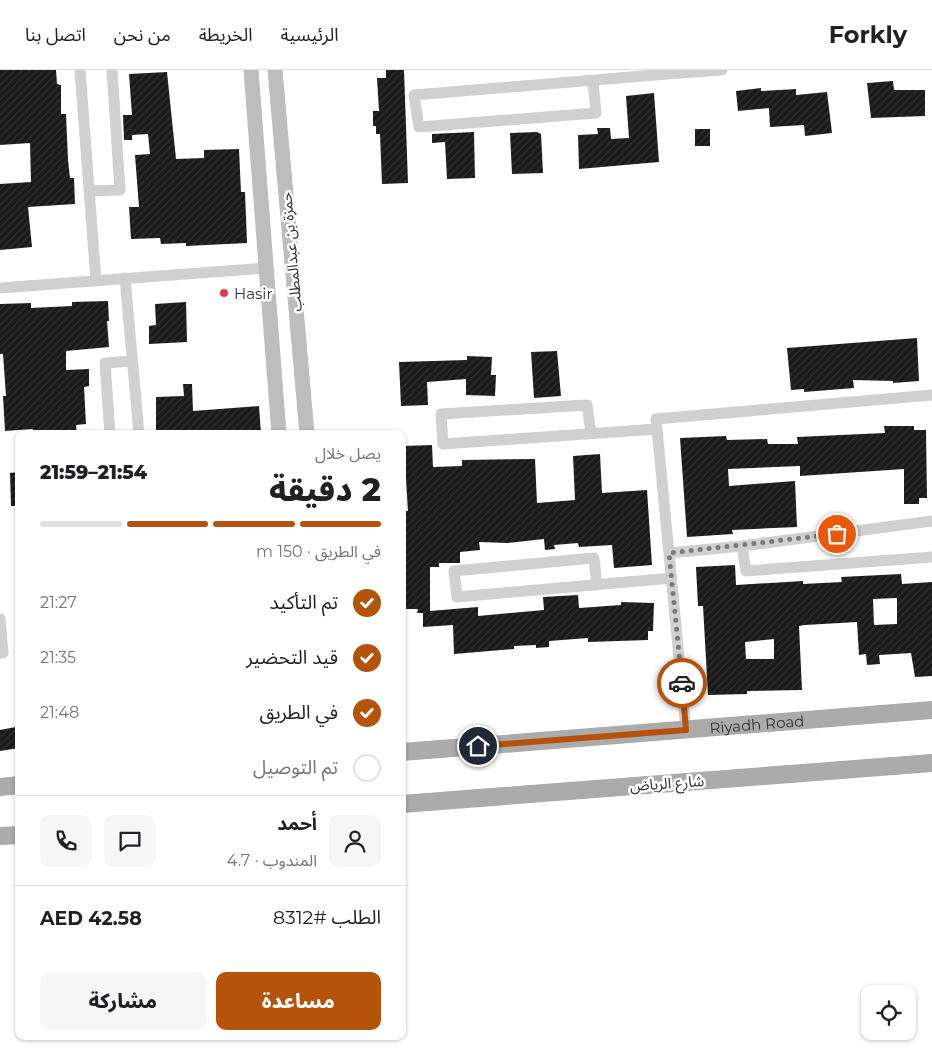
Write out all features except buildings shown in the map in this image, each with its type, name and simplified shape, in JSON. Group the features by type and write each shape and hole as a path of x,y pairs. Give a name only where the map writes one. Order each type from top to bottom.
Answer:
{"main road":[{"name":"Riyadh Road","path":"406,752 932,710"},
{"name":"شارع الرياض","path":"406,804 932,763"},
{"path":"0,787 15,785"},
{"path":"0,836 15,835"}],"street":[{"path":"80,70 96,280"},
{"path":"89,191 120,190 112,70"},
{"path":"593,82 596,113 419,127 414,95 593,82 667,72 722,70"},
{"path":"252,71 276,74"},
{"name":"حمزة بن عبدالمطلب","path":"252,71 265,268 279,430"},
{"name":"حمزة بن عبدالمطلب","path":"276,74 308,430"},
{"path":"0,288 265,268"},
{"path":"125,278 139,430"},
{"path":"110,430 105,363 132,361"},
{"path":"686,730 656,419 932,395"},
{"path":"590,433 588,405 441,414 442,444 657,429"},
{"path":"669,553 742,546 932,521"},
{"path":"742,546 746,571 932,557"},
{"path":"597,585 594,558 454,571 456,597 597,585 672,578"},
{"path":"0,619 3,653 0,653"}],"way so far":[{"path":"682,683 669,553 837,534"}],"place":[{"name":"Hasir","path":"224,293"}],"route":[{"path":"478,746 686,730 682,683"}]}
